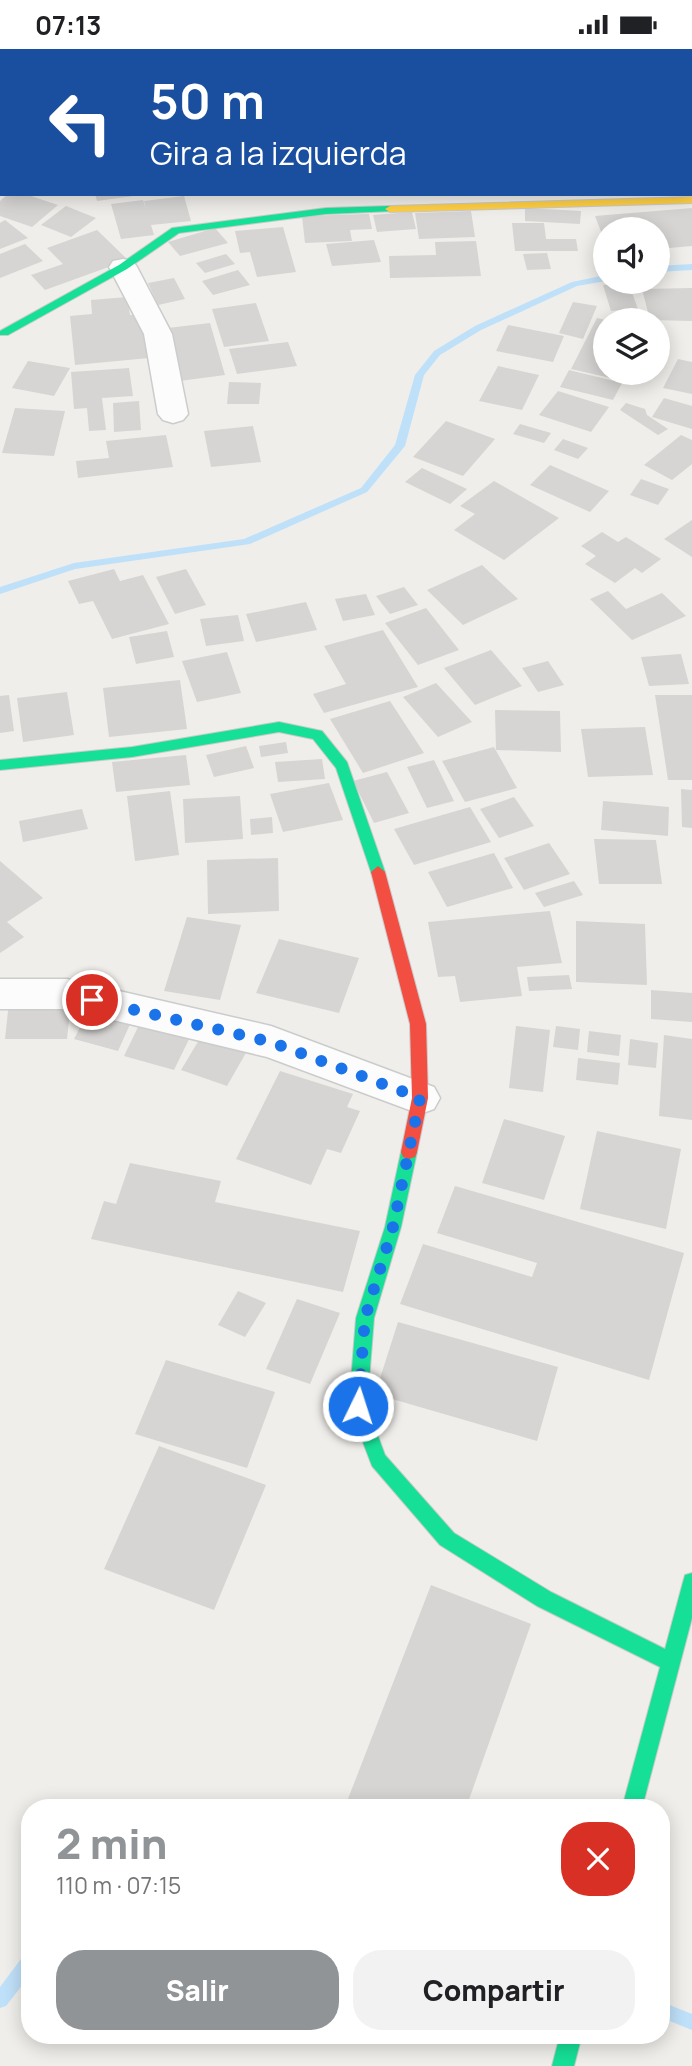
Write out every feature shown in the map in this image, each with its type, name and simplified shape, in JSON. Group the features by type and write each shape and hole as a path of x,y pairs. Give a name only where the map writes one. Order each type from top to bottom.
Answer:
{"street":[{"path":"57,303 4,333 123,267 176,229 326,211 692,200"},
{"path":"123,267 158,334 173,414"},
{"path":"0,765 132,752 279,727 317,735 342,766 366,831 418,1024 420,1098 393,1227 365,1318 358,1406 378,1460 447,1539 544,1599 671,1662"},
{"path":"0,995 67,994 271,1042 420,1098"},
{"path":"634,1799 692,1582"},
{"path":"563,2065 569,2044"}],"building":[{"path":"6,196 31,196 58,205 32,227 0,216 0,201"},
{"path":"96,196 133,196 97,201"},
{"path":"184,196 191,221 151,225 154,235 121,239 111,204 143,200 146,209 144,201"},
{"path":"66,206 96,218 71,237 41,225"},
{"path":"525,208 581,211 580,224 525,221"},
{"path":"692,208 692,246 670,248 670,217 595,216"},
{"path":"471,211 475,237 419,239 415,213"},
{"path":"412,212 416,229 377,232 373,215"},
{"path":"369,214 372,229 350,230 352,241 305,243 302,216"},
{"path":"5,220 28,238 0,249 0,223"},
{"path":"512,223 544,223 546,239 576,239 578,251 515,251"},
{"path":"283,227 296,272 257,277 250,252 240,253 235,231"},
{"path":"215,228 228,243 180,256 168,242"},
{"path":"97,230 128,260 45,290 31,275 63,264 47,248"},
{"path":"374,240 381,262 332,266 326,244"},
{"path":"476,241 481,276 390,278 389,256 436,255 435,242"},
{"path":"25,244 43,261 0,278 0,254"},
{"path":"547,253 551,269 527,270 523,254"},
{"path":"226,254 235,264 205,273 196,263"},
{"path":"238,270 250,285 213,295 202,281"},
{"path":"174,278 185,299 158,305 148,283"},
{"path":"670,288 692,288 692,321 670,320 670,308 647,308 643,294 670,294"},
{"path":"606,294 632,294 638,308 610,308"},
{"path":"127,297 130,315 142,314 149,358 75,365 70,316 92,314 91,300"},
{"path":"573,302 597,306 593,308 593,315 583,339 559,333"},
{"path":"256,303 269,341 224,347 212,309"},
{"path":"210,323 225,375 172,382 159,329"},
{"path":"508,325 564,336 553,362 496,351"},
{"path":"593,326 593,374 571,369"},
{"path":"288,342 297,366 237,374 229,349"},
{"path":"678,359 692,362 692,394 663,388 665,385 670,385 670,374"},
{"path":"28,361 70,368 54,396 12,388"},
{"path":"498,366 539,375 522,410 479,401"},
{"path":"129,368 133,396 102,398 106,430 89,431 87,408 74,409 71,372"},
{"path":"569,370 593,376 593,385 621,385 613,400 560,387"},
{"path":"229,382 261,383 259,404 227,404"},
{"path":"558,391 609,407 591,432 539,415"},
{"path":"664,398 692,406 692,429 652,417"},
{"path":"139,401 141,430 114,432 113,403"},
{"path":"626,403 645,409 647,415 668,429 658,435 620,410"},
{"path":"15,408 65,411 54,456 2,453"},
{"path":"446,421 495,439 463,476 413,457"},
{"path":"520,424 551,433 544,443 513,434"},
{"path":"253,426 261,462 211,467 204,431"},
{"path":"166,435 173,467 78,478 76,461 109,458 106,441"},
{"path":"681,435 692,440 692,464 672,480 644,465"},
{"path":"563,439 588,448 578,459 554,450"},
{"path":"550,465 609,491 590,512 530,485"},
{"path":"422,468 467,489 450,504 405,482"},
{"path":"641,479 669,489 658,505 630,495"},
{"path":"494,481 559,518 504,560 454,530 475,514 460,506"},
{"path":"692,520 692,557 664,539"},
{"path":"602,532 618,542 626,537 661,559 642,573 635,568 615,583 585,564 596,556 581,546"},
{"path":"482,565 518,599 463,625 427,590"},
{"path":"114,569 120,581 143,575 169,624 112,639 93,601 79,604 68,581"},
{"path":"186,569 206,605 175,614 156,577"},
{"path":"404,587 418,605 390,614 376,596"},
{"path":"608,591 626,609 662,593 686,616 632,640 590,599"},
{"path":"366,594 375,615 343,621 335,599"},
{"path":"306,602 317,630 256,642 246,614"},
{"path":"426,608 459,650 418,665 385,623"},
{"path":"238,615 244,641 206,646 200,619"},
{"path":"383,630 418,687 324,713 313,694 346,684 324,646"},
{"path":"167,631 174,657 136,664 129,637"},
{"path":"491,650 522,686 475,705 444,668"},
{"path":"227,652 241,693 197,702 182,661"},
{"path":"681,654 689,684 649,686 641,657"},
{"path":"548,661 564,685 538,692 522,668"},
{"path":"180,680 187,729 109,737 103,688"},
{"path":"436,683 472,722 438,737 403,697"},
{"path":"67,692 74,735 23,742 17,698"},
{"path":"9,695 14,731 0,733 0,696"},
{"path":"655,695 692,695 692,780 668,780"},
{"path":"390,701 424,753 363,773 330,719"},
{"path":"495,710 560,711 561,752 496,750"},
{"path":"645,727 653,775 588,777 581,729"},
{"path":"286,742 288,753 261,757 259,746"},
{"path":"246,746 254,768 214,777 206,755"},
{"path":"494,747 517,788 465,802 442,761"},
{"path":"186,755 190,785 116,792 112,762"},
{"path":"322,759 325,779 278,782 275,762"},
{"path":"434,760 454,801 427,808 407,767"},
{"path":"387,772 409,813 374,823 353,781"},
{"path":"329,783 343,820 283,832 270,794"},
{"path":"681,789 692,790 692,828 682,827"},
{"path":"170,791 179,855 135,861 127,796"},
{"path":"240,796 243,839 185,843 183,799"},
{"path":"514,797 534,826 499,838 480,809"},
{"path":"603,801 669,807 668,836 601,830"},
{"path":"470,807 491,842 414,865 394,829"},
{"path":"82,809 88,829 23,842 19,821"},
{"path":"272,817 273,833 251,835 250,819"},
{"path":"594,839 656,840 662,884 599,884"},
{"path":"549,843 570,874 524,890 504,858"},
{"path":"494,853 513,888 447,907 428,872"},
{"path":"278,858 279,911 208,914 207,860"},
{"path":"0,861 43,898 7,922 24,937 0,953"},
{"path":"574,881 583,895 544,907 535,893"},
{"path":"550,911 562,963 517,967 522,996 460,1002 455,976 438,977 428,922"},
{"path":"187,917 241,925 220,1000 164,991"},
{"path":"576,921 645,924 647,985 576,982"},
{"path":"279,939 359,958 339,1013 256,993"},
{"path":"569,975 572,989 529,991 527,977"},
{"path":"651,990 692,993 692,1022 651,1019"},
{"path":"9,1002 71,1002 67,1039 5,1039"},
{"path":"89,1010 131,1022 118,1051 74,1039"},
{"path":"142,1019 192,1033 174,1070 124,1056"},
{"path":"516,1026 550,1030 543,1092 509,1088"},
{"path":"556,1026 580,1029 578,1050 553,1047"},
{"path":"589,1031 621,1035 619,1056 587,1052"},
{"path":"202,1035 247,1051 227,1086 181,1070"},
{"path":"664,1035 692,1039 692,1120 659,1116"},
{"path":"630,1039 658,1043 656,1068 628,1065"},
{"path":"578,1058 620,1063 618,1085 576,1080"},
{"path":"280,1071 353,1094 347,1107 360,1111 341,1153 327,1149 311,1185 236,1159"},
{"path":"504,1119 565,1136 544,1200 482,1183"},
{"path":"597,1131 681,1149 666,1229 580,1209"},
{"path":"130,1163 221,1181 215,1202 360,1231 343,1292 91,1239 104,1201 116,1204"},
{"path":"455,1186 684,1253 649,1380 400,1304 423,1244 532,1277 537,1263 437,1233"},
{"path":"238,1291 266,1303 245,1337 218,1325"},
{"path":"297,1299 340,1313 310,1384 266,1369"},
{"path":"398,1322 558,1367 537,1441 375,1394"},
{"path":"166,1360 275,1392 247,1468 135,1434"},
{"path":"159,1446 266,1485 214,1610 104,1569"},
{"path":"431,1585 531,1624 469,1799 348,1799"}],"waterway":[{"path":"670,268 692,267"},
{"path":"0,591 74,566 246,542 364,490 400,446 420,375 437,353 478,328 575,284 593,281"},
{"path":"0,2000 21,1973"},
{"path":"670,2013 692,2022"}],"traffic: fast":[{"path":"57,303 4,333 123,267 176,230 326,211 390,209"},
{"path":"0,765 132,752 279,727 317,735 342,766 378,872"},
{"path":"409,1152 393,1227 365,1318 358,1406 378,1460 447,1539 544,1599 671,1662"},
{"path":"634,1799 692,1582"},
{"path":"563,2066 569,2044"}],"traffic: slow":[{"path":"390,209 692,200"}],"traffic: jam":[{"path":"378,872 418,1024 420,1098 409,1152"}],"route":[{"path":"92,1000 271,1042 420,1098 393,1227 365,1318 358,1406"}]}
